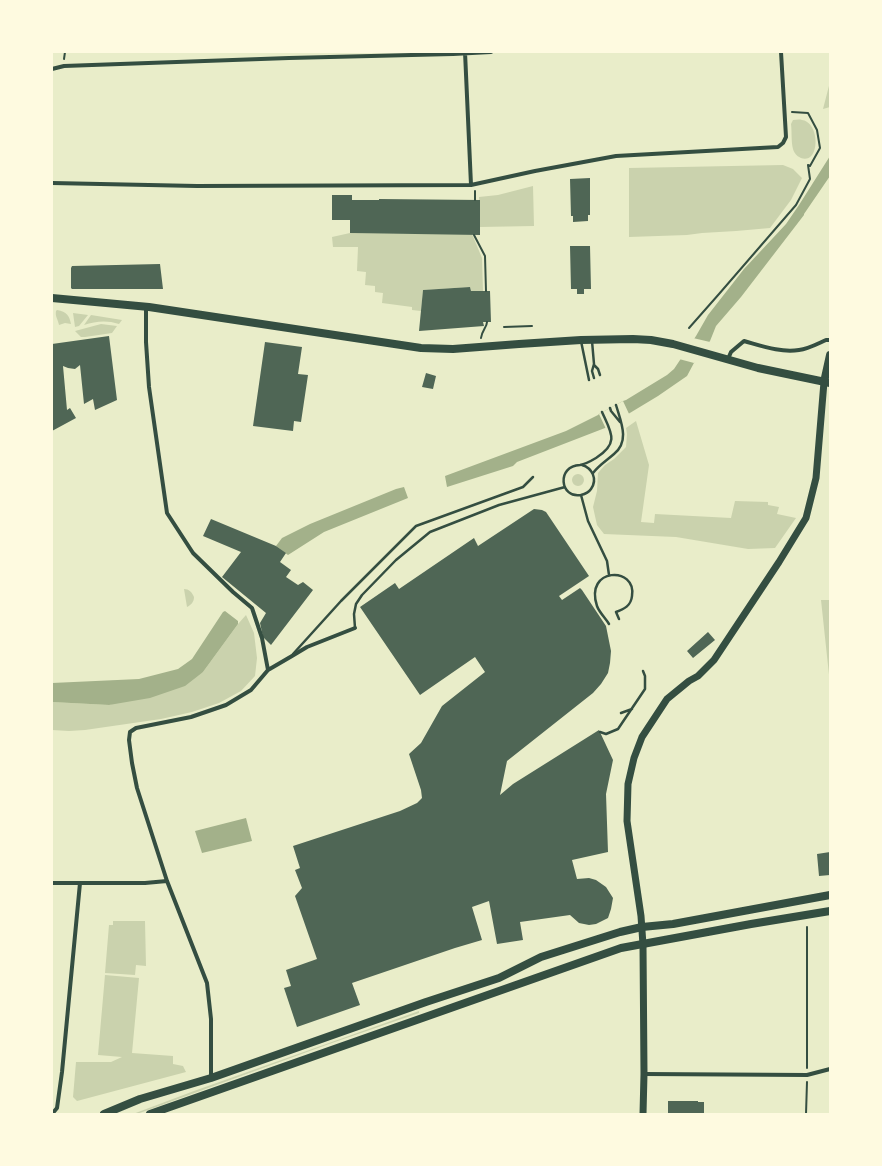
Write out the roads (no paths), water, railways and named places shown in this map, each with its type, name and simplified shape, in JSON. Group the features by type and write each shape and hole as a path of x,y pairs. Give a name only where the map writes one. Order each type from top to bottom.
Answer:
{"main road":[{"path":"52,298 146,307 409,347 448,349 581,340 651,340 704,352 758,368 827,382 830,355"},
{"path":"104,1114 140,1099 211,1078 397,1012 499,978 541,957 620,932 642,927 673,924 830,895"},
{"path":"150,1114 621,948 830,911"}],"street":[{"path":"52,69 64,66 491,52"},
{"path":"52,183 197,186 470,185 616,156 774,148 780,146 785,141 786,137 781,52"},
{"path":"465,53 470,185"},
{"path":"146,307 146,342 149,387 168,513 193,553 233,592 252,608 262,638 268,670"},
{"path":"728,359 731,352 744,342 770,348 800,350 826,340 830,340"},
{"path":"643,1114 643,945 641,916 627,821 628,784 634,758 642,737 667,699 689,681 698,676 714,660 779,562 806,518 816,478 827,382"},
{"path":"211,1078 211,1019 207,983 167,882 137,788 129,740 130,732 136,728 191,716 226,705 251,690 268,670 307,648 356,628"},
{"path":"52,883 80,884 167,882"},
{"path":"52,1114 57,1108 80,884"},
{"path":"644,1074 807,1075 830,1069"}],"lane":[{"path":"581,340 589,380"},
{"path":"592,340 594,364 592,371 594,378"},
{"path":"594,364 600,375"},
{"path":"593,473 598,466 618,451 622,444 624,434 616,405"},
{"path":"610,408 610,411 621,422"},
{"path":"582,465 593,473 594,482 588,492 581,495 572,494 565,487 563,478 567,469 575,465 582,465 589,462 605,452 610,446 612,438 602,412"},
{"path":"292,656 341,601 416,526 523,487 533,477"},
{"path":"356,628 354,614 356,604 362,595 396,560 430,532 499,505 565,487"},
{"path":"581,495 588,521 608,561 609,575"},
{"path":"609,624 597,607 595,594 598,583 605,576 616,574 622,576 632,588 633,594 630,602 623,609 616,612 619,619"},
{"path":"600,732 606,734 618,729 645,689 646,676 643,671"},
{"path":"621,713 632,709"}]}
